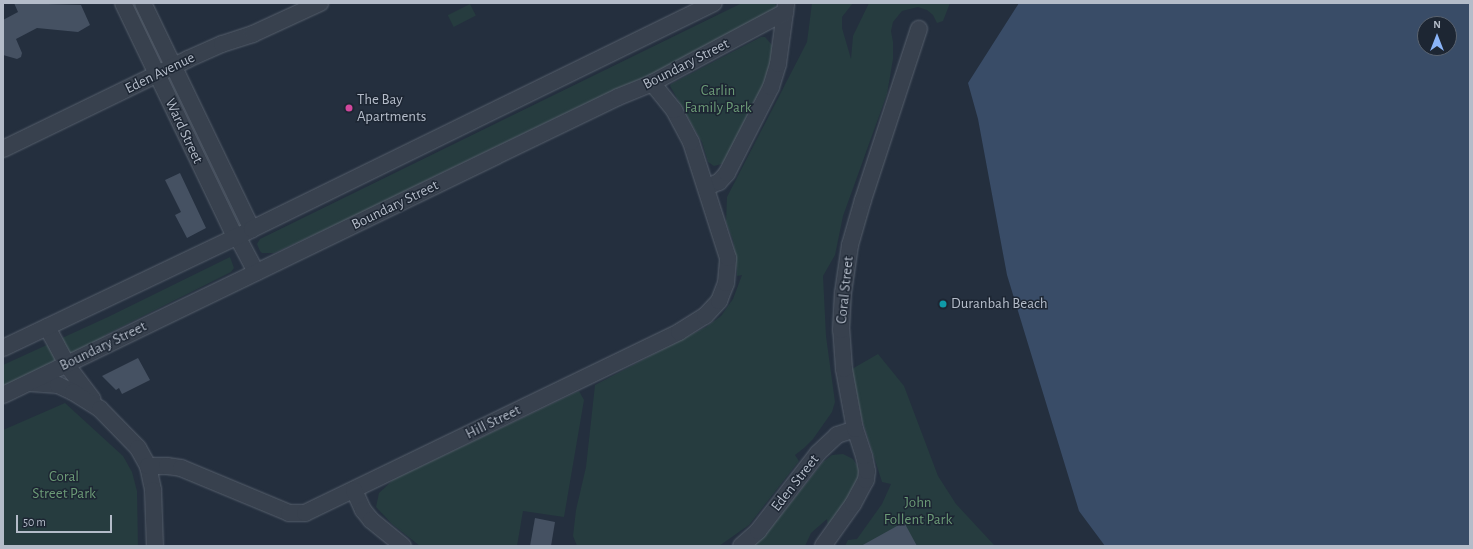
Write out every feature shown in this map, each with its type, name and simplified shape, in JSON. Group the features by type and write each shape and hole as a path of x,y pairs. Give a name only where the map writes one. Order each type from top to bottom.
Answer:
{"street":[{"name":"Ward Street","path":"123,3 236,237 256,272"},
{"name":"Ward Street","path":"143,3 252,229"},
{"name":"Eden Avenue","path":"3,149 222,44 253,34 320,3"},
{"path":"3,348 236,237 714,3"},
{"path":"706,187 722,180 727,173 771,87 778,64 786,8"},
{"name":"Boundary Street","path":"3,395 618,96 652,83 786,8"},
{"name":"Coral Street","path":"823,546 853,504 866,480 864,456 855,429 844,369 841,330 846,270 863,200 919,29"},
{"name":"Hill Street","path":"148,466 166,466 191,471 278,509 297,514 313,510 679,332 705,316 719,301 726,283 728,258 706,187 686,131 674,110 652,83"},
{"path":"47,327 67,364 100,410"},
{"path":"26,383 62,386 100,410 132,440 148,466 154,500 156,546"},
{"name":"Eden Street","path":"741,546 758,531 818,453 837,435 855,429"},
{"path":"354,490 363,510 371,520 403,546"}],"green space":[{"path":"742,3 776,3 775,8 767,16 659,72 614,90 431,178 377,206 274,253 262,253 260,251 257,244 260,239"},
{"path":"812,3 853,3 842,17 842,28 851,59 853,36 869,3 950,3 943,21 937,23 933,15 927,10 918,7 902,11 893,22 891,31 893,42 893,59 887,94 843,216 835,255 823,276 826,336 835,402 832,412 813,439 795,455 799,461 749,525 719,546 577,546 573,536 576,510 586,467 595,385 706,327 721,316 733,299 742,275 737,276 733,240 726,222 727,197 807,42"},
{"path":"470,4 476,16 454,27 448,15"},
{"name":"Carlin Family Park","path":"761,37 765,37 772,45 773,52 766,79 725,163 714,166 708,162 702,142 670,86 671,84"},
{"path":"230,257 234,268 231,272 105,335 102,341 3,388 3,365 108,317"},
{"name":"John Follent Park","path":"878,354 904,386 938,476 956,504 995,546 845,546 848,540 857,539 882,504 891,484 882,482 861,416 852,369"},
{"path":"579,391 584,400 564,517 523,511 517,546 420,546 392,524 376,507 379,493 394,479"},
{"name":"Coral Street Park","path":"65,403 123,456 132,472 137,491 138,546 3,546 3,430"},
{"path":"843,454 853,459 858,467 861,477 828,528 827,519 811,533 805,546 753,546 764,537 823,462 832,455"}],"water":[{"path":"1019,3 1470,3 1470,546 1105,546 1079,511 1007,275 978,119 968,83"}],"building":[{"path":"14,3 81,5 90,25 78,32 37,28 16,39 22,53 21,57 17,59 3,55 3,20 18,12"},
{"path":"180,173 206,228 187,238 175,215 181,212 165,180"},
{"path":"138,358 150,380 122,394 119,388 116,390 102,376"},
{"path":"535,518 555,522 551,546 530,546"},
{"path":"904,522 917,546 861,546 888,531"}],"place":[{"name":"The Bay Apartments","path":"349,108"},
{"name":"Duranbah Beach","path":"943,304"}]}
